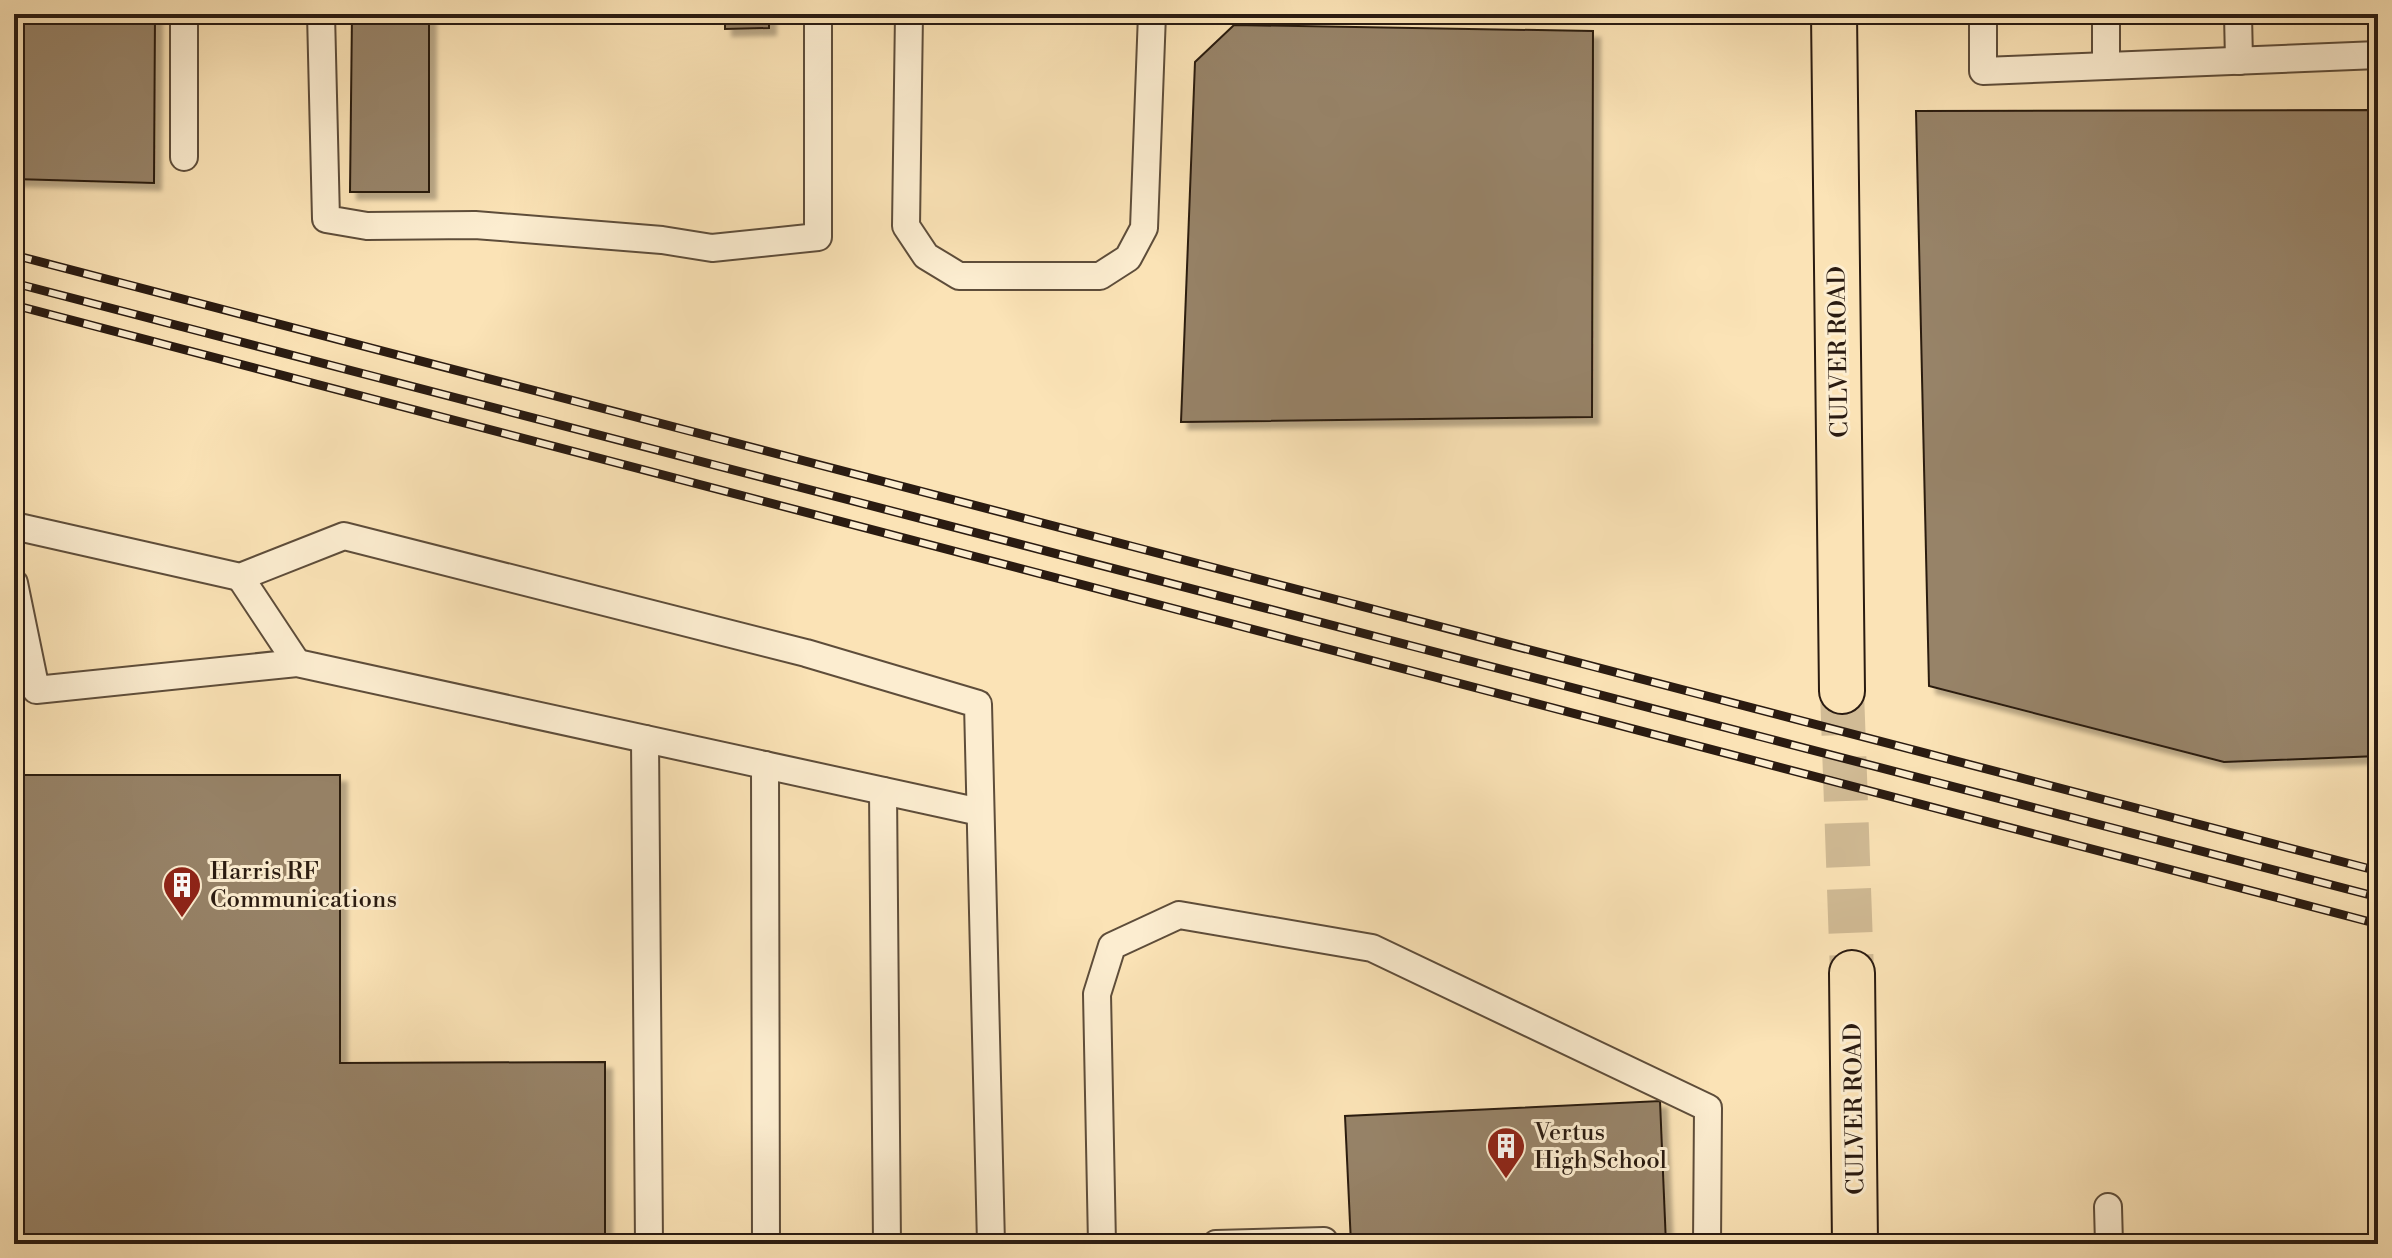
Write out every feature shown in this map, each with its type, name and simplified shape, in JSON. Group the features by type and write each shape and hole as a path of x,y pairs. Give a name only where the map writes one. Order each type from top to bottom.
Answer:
{"main road":[{"name":"CULVER ROAD","path":"1834,14 1842,691"},
{"name":"CULVER ROAD","path":"1852,973 1855,1244"}],"lane":[{"path":"184,14 184,157"},
{"path":"321,14 326,219 367,226 475,225 662,240 712,248 818,237 818,14"},
{"path":"909,14 906,226 926,256 959,276 1100,276 1128,258 1144,228 1152,14"},
{"path":"1983,14 1983,71 2378,55"},
{"path":"2106,14 2106,66"},
{"path":"2238,14 2239,61"},
{"path":"14,526 240,577 344,536 806,653 978,704 991,1244"},
{"path":"240,577 297,663"},
{"path":"14,583 36,690 297,663 980,812"},
{"path":"645,739 649,1244"},
{"path":"765,765 766,1244"},
{"path":"883,791 887,1244"},
{"path":"1102,1244 1097,994 1112,946 1179,915 1372,948 1708,1108 1707,1244"},
{"path":"2108,1207 2109,1244"},
{"path":"1216,1244 1324,1241"}],"building":[{"path":"14,14 155,14 154,183 14,179"},
{"path":"352,14 429,14 429,192 350,192"},
{"path":"725,14 769,14 769,28 725,29"},
{"path":"1234,25 1593,31 1592,417 1181,422 1195,62"},
{"path":"2378,110 2378,756 2224,762 1929,686 1916,111"},
{"name":"Harris RF Communications","path":"23,775 340,775 340,1063 605,1062 605,1244 22,1244"},
{"name":"Vertus High School","path":"1660,1101 1666,1244 1351,1244 1345,1116"}],"tunnel":[{"path":"1842,691 1852,973"}],"railway":[{"path":"14,255 2378,871"},
{"path":"14,283 2378,897"},
{"path":"14,305 2378,924"}],"place":[{"name":"Harris RF Communications","path":"182,919"},
{"name":"Vertus High School","path":"1506,1180"}]}
